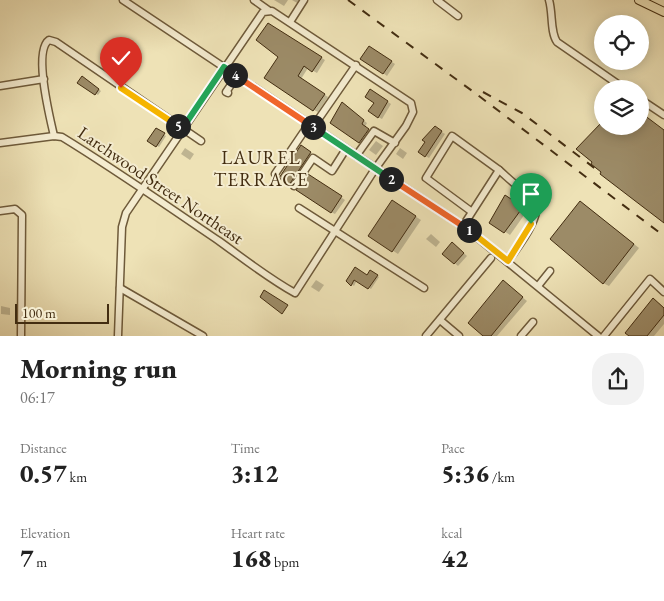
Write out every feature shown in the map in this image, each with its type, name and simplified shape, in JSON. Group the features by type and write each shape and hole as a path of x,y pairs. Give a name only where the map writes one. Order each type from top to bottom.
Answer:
{"main road":[{"path":"640,0 664,12"}],"street":[{"path":"123,0 463,226 598,336"},
{"path":"254,0 411,103 413,107 413,114 395,143 375,169 335,231"},
{"path":"290,22 304,0"},
{"path":"437,0 458,16"},
{"path":"549,0 552,10 553,32 557,42 612,80"},
{"path":"118,336 123,221 142,188 224,67 260,15 268,10"},
{"path":"54,136 44,79 42,49 49,40 56,42 201,141"},
{"path":"275,174 356,66"},
{"path":"228,93 226,92 238,76"},
{"path":"0,86 44,79"},
{"path":"649,105 664,115"},
{"path":"356,156 374,131 395,143"},
{"name":"Larchwood Street Northeast","path":"0,143 54,136 62,137 142,188 295,293 335,231"},
{"path":"472,212 426,178 452,136 499,170 520,188 532,194 538,204 537,212 526,236 508,261"},
{"path":"294,186 312,158 332,171 346,149"},
{"path":"463,226 499,170"},
{"path":"299,208 424,288"},
{"path":"0,211 18,209 22,215 24,227 22,336"},
{"path":"426,336 491,258"},
{"path":"538,286 550,271"},
{"path":"604,336 650,279 664,292"},
{"path":"120,288 203,336"},
{"path":"440,320 459,336"},
{"path":"521,336 533,322"}],"building":[{"path":"268,23 322,57 312,72 304,66 298,76 325,94 313,111 264,78 278,57 256,40"},
{"path":"369,46 392,61 383,74 360,59"},
{"path":"82,76 99,89 95,95 77,83"},
{"path":"370,89 388,101 378,118 368,111 374,103 365,97"},
{"path":"342,102 364,120 362,124 369,129 359,143 330,123"},
{"path":"649,119 664,130 664,223 600,174 601,172 591,164 592,162 576,149 594,130 594,135 649,135"},
{"path":"435,126 442,131 425,157 418,152 425,142 422,140"},
{"path":"156,128 165,133 156,147 147,141"},
{"path":"301,145 311,152 289,185 279,178"},
{"path":"308,174 342,196 331,213 296,190"},
{"path":"505,195 523,207 504,233 489,223"},
{"path":"392,200 416,216 392,252 368,236"},
{"path":"580,201 634,244 603,284 550,239"},
{"path":"452,242 464,253 454,264 442,254"},
{"path":"355,267 367,275 370,270 378,275 368,289 354,280 351,286 346,281"},
{"path":"503,280 523,297 491,336 483,336 468,323"},
{"path":"264,290 288,305 282,314 260,297"},
{"path":"653,298 664,308 664,315 647,336 629,336 625,333"}],"railway":[{"path":"348,0 664,236"},
{"path":"483,92 522,113 601,173"}],"district":[{"name":"LAUREL TERRACE","path":"261,168"}],"route":[{"path":"121,88 182,129 224,67 467,229 508,261 531,224"}]}
